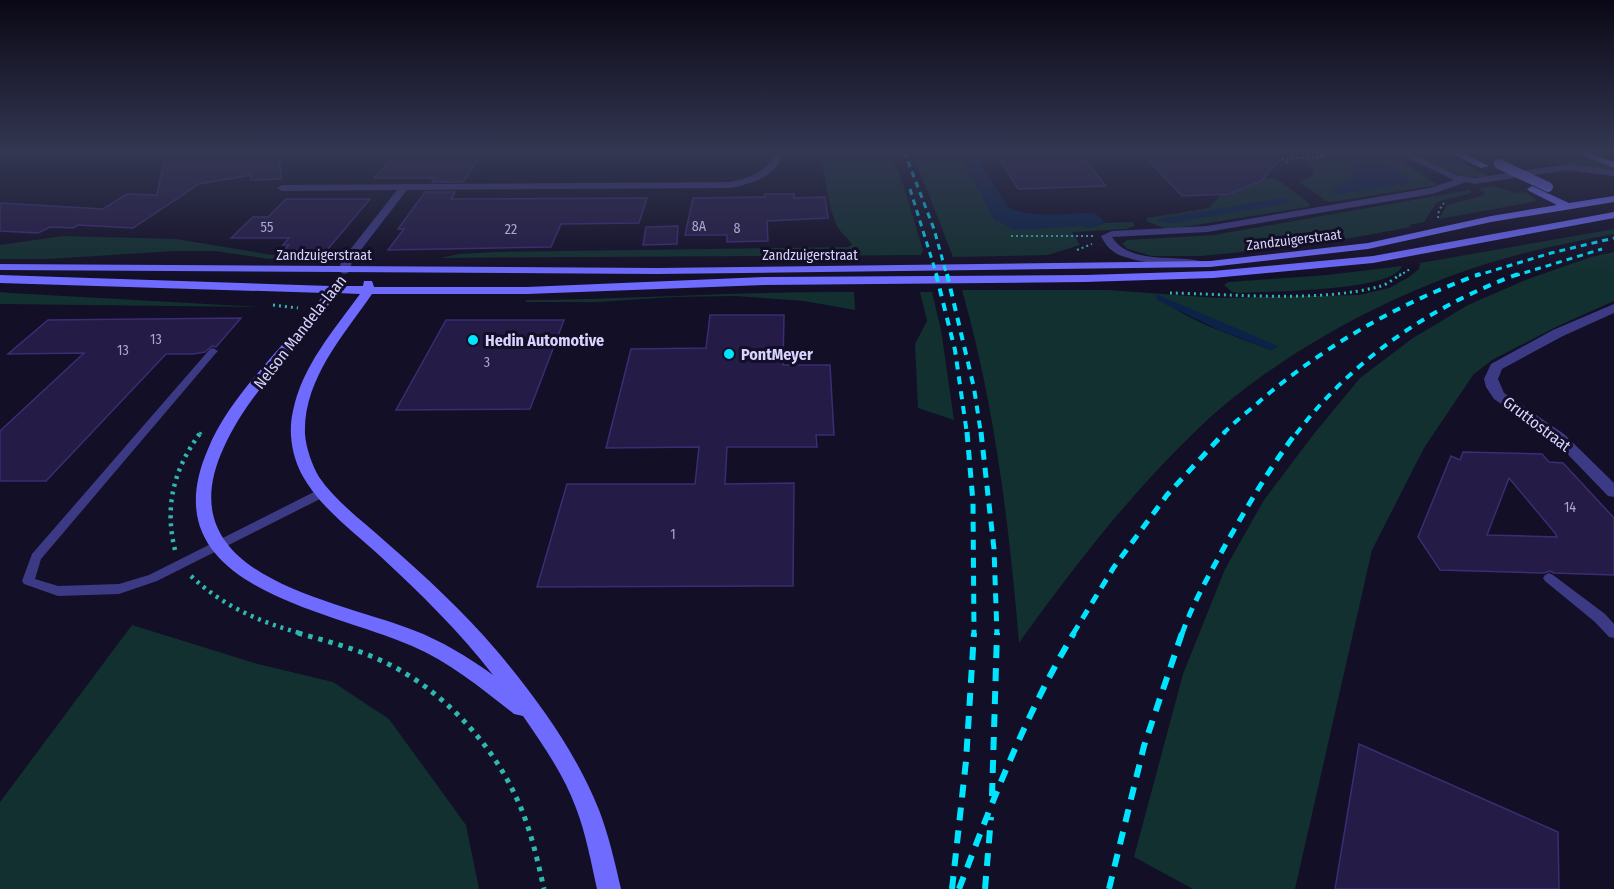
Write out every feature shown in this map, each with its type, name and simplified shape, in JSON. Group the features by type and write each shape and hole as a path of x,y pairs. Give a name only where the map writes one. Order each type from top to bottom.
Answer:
{"main road":[{"path":"1539,192 1599,217"},
{"path":"1559,192 1581,203 1599,217"},
{"name":"Zandzuigerstraat","path":"0,267 344,271 816,270 1210,264 1368,246 1566,205 1614,199"},
{"name":"Zandzuigerstraat","path":"0,279 369,290 603,289 763,281 1119,278 1218,274 1333,265 1398,256 1513,231 1614,215"},
{"name":"Nelson Mandela-laan","path":"537,722 468,666 435,648 406,635 288,596 259,581 217,546 207,528 202,508 204,477 216,447 243,405 334,289 344,271 367,279 369,290 309,380 301,405 298,435 310,474 324,492 463,625 491,658 537,722 569,770 584,799 597,835 609,889"}],"street":[{"path":"344,271 352,255 401,192"},
{"path":"1210,264 1139,257 1109,245 1106,236 1207,229 1423,192"},
{"name":"Gruttostraat","path":"1614,308 1558,333 1496,367 1491,379 1499,396 1559,437 1614,492"}],"lane":[{"path":"213,351 36,557 28,581 58,591 119,589 153,578 324,492"},
{"path":"1549,578 1600,618 1614,633"}],"path":[{"path":"1011,236 1106,236"},
{"path":"1227,295 1351,292 1384,285 1410,269"},
{"path":"265,304 285,308"},
{"path":"312,638 360,652 417,681 466,724 511,786 544,889"}],"green space":[{"path":"828,192 905,192 923,250 921,255 440,258 459,254 495,252 848,247 852,245 837,226"},
{"path":"928,192 980,192 995,220 1089,228 1106,223 1133,222 1135,226 1126,229 1072,232 1080,245 1048,255 953,257"},
{"path":"1228,192 1295,192 1310,204 1308,207 1177,228 1164,228 1148,222 1146,218 1209,208 1220,195"},
{"path":"1314,192 1391,192 1332,202 1326,201"},
{"path":"1456,192 1471,193 1437,202 1424,222 1409,225 1411,227 1313,245 1201,256 1151,256 1125,248 1122,244 1127,240 1214,235"},
{"path":"1526,192 1537,200 1439,219 1447,205 1482,196 1485,193"},
{"path":"1614,229 1614,234 1502,259 1411,292 1336,329 1265,374 1203,424 1152,475 1083,557 1019,643 1011,554 992,421 974,334 962,290 1108,290 1217,298 1359,295 1389,288 1419,269 1420,263","holes":["1156,295 1277,347 1271,350 1211,327 1182,313"]},
{"path":"63,236 176,239 284,257 269,259 215,251 175,251 48,259 0,259 0,245"},
{"path":"1614,252 1614,301 1556,327 1492,360 1473,375 1424,448 1372,550 1295,889 1193,889 1134,857 1183,674 1225,569 1264,500 1313,435 1360,378 1413,338 1468,305 1528,279 1591,257"},
{"path":"1402,266 1394,275 1377,281 1327,288 1238,293 1232,292 1224,285 1228,282 1327,275"},
{"path":"0,292 11,293 259,307 0,304"},
{"path":"854,292 855,310 804,301 736,296 597,302 525,302 527,300"},
{"path":"920,292 932,292 941,330 954,420 918,408 915,344 927,321"},
{"path":"132,625 258,664 333,682 389,719 466,825 479,889 0,889 0,802"}],"water":[{"path":"980,192 999,192 1008,207 1017,211 1038,214 1091,213 1096,214 1106,223 1093,228 1085,226 1015,230 995,220"},
{"path":"1286,198 1291,203 1172,223 1157,221 1159,219"},
{"path":"1156,294 1278,346 1271,350 1221,331 1157,300"}],"building":[{"path":"158,192 186,192 133,228 78,225 73,228 50,227 38,233 0,231 0,203 103,209 127,194 157,195"},
{"path":"425,192 455,192 451,199 647,198 639,223 561,224 551,247 388,250 404,229 398,229"},
{"path":"1179,192 1233,192 1229,194 1182,196"},
{"path":"765,194 794,194 794,198 825,197 828,218 767,221 768,241 727,242 727,235 685,235 693,198 765,197"},
{"path":"286,199 370,199 327,250 284,250 289,245 283,245 289,238 231,238 253,217 268,217"},
{"path":"678,226 677,244 643,245 646,227"},
{"path":"710,315 784,315 783,365 830,365 834,435 816,435 817,447 727,447 725,484 794,483 793,586 537,587 567,484 695,484 699,447 606,448 631,349 706,348"},
{"path":"241,318 216,347 212,346 205,352 193,354 166,354 46,481 0,481 0,431 84,353 8,354 48,320"},
{"path":"446,320 564,320 530,409 396,410"},
{"path":"1463,452 1542,454 1549,462 1563,463 1614,518 1614,575 1550,571 1544,573 1440,570 1418,537 1451,456 1460,460","holes":["1509,478 1557,537 1487,535"]},
{"path":"1359,744 1558,832 1559,889 1335,889"}],"railway":[{"path":"911,192 937,276"},
{"path":"920,192 934,229 947,276"},
{"path":"1475,276 1551,253 1614,238"},
{"path":"1514,276 1602,249"},
{"path":"936,274 955,350 967,434"},
{"path":"947,274 974,388 981,434"},
{"path":"1225,432 1311,361 1364,327 1421,298 1480,274"},
{"path":"1296,434 1342,382 1396,338 1455,302 1518,274"},
{"path":"967,432 973,502 974,633"},
{"path":"981,432 994,549 997,634"},
{"path":"1073,634 1114,567 1167,495 1225,432"},
{"path":"1182,634 1197,599 1227,542 1269,472 1297,432"},
{"path":"952,889 966,761 974,633"},
{"path":"959,889 1025,726 1074,633"},
{"path":"1109,889 1144,746 1182,633"},
{"path":"992,796 997,634"},
{"path":"985,889 991,817"}],"place":[{"name":"Hedin Automotive","path":"473,340"},
{"name":"PontMeyer","path":"729,354"}]}
